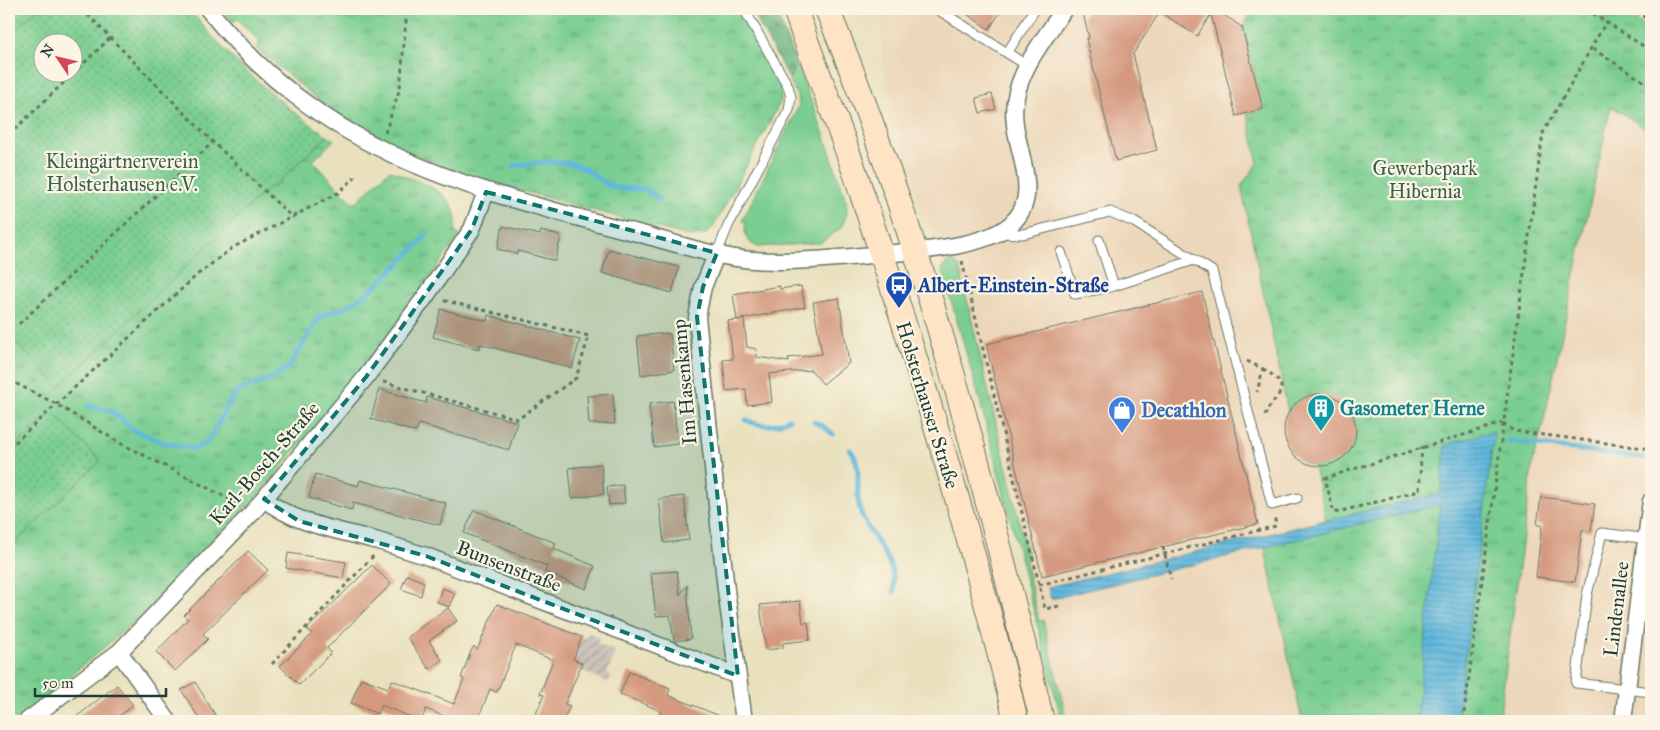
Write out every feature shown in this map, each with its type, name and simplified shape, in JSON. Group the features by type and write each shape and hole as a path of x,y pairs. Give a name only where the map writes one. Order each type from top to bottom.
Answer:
{"main road":[{"name":"Holsterhauser Straße","path":"795,9 863,196 967,535 1016,721"},
{"name":"Holsterhauser Straße","path":"832,12 915,252 960,405 1042,721"}],"street":[{"path":"208,9 248,54 280,84 319,114 353,136 406,162 486,192 717,253 752,260 785,261 915,252 958,245 998,232 1017,218 1026,199 1026,185 1014,109 1018,89 1028,66 1064,9"},
{"name":"Karl-Bosch-Straße","path":"27,721 119,652 252,513 366,377 426,296 472,229 486,192"},
{"name":"Im Hasenkamp","path":"717,253 703,287 697,317 726,590 744,721"},
{"name":"Bunsenstraße","path":"264,499 280,511 299,520 426,556 738,676"},
{"name":"Lindenallee","path":"1623,721 1649,539 1651,501"},
{"path":"119,652 168,721"}],"lane":[{"name":"Im Hasenkamp","path":"717,253 728,226 789,110 791,97 788,86 744,9"},
{"path":"937,9 1028,66"},
{"path":"1007,52 1035,9"},
{"path":"998,232 1023,234 1110,212 1134,222 1212,271 1272,505 1296,498"},
{"path":"1099,240 1114,286"},
{"path":"1060,252 1075,294 1114,286 1194,260"},
{"path":"1649,539 1602,533 1587,595 1576,683 1651,692"}],"path":[{"path":"82,9 213,142 293,218"},
{"path":"380,150 400,88 407,9"},
{"path":"1586,9 1651,51"},
{"path":"1463,721 1502,423 1543,133 1606,22"},
{"path":"9,135 110,38"},
{"path":"1592,49 1651,86"},
{"path":"19,324 213,142"},
{"path":"9,448 197,274 232,248 342,191 355,176"},
{"path":"958,245 1045,609 1059,606"},
{"path":"366,377 518,419 576,378 589,336 426,296"},
{"path":"1256,445 1263,442 1265,415 1278,399 1281,388 1275,377 1263,369"},
{"path":"9,380 56,404 120,443 234,501 252,513"},
{"path":"1422,446 1419,491 1334,513 1325,478 1422,446 1502,423 1514,431 1651,449"},
{"path":"1039,584 1276,526 1272,505"},
{"path":"272,664 372,559 378,541"},
{"path":"1163,547 1171,579"}],"highlighted area":[{"path":"486,192 717,253 703,287 697,317 738,676 426,556 299,521 264,499 366,377 472,229"}],"shaded area":[{"path":"883,9 1245,9 1244,11 1250,15 1263,109 1247,113 1258,163 1310,465 1326,520 1262,536 1302,721 1060,721 1027,579 931,227 921,216 892,103 894,102 888,89 882,51"},
{"path":"1611,105 1651,132 1651,721 1499,721 1533,460 1543,424"},
{"path":"567,631 585,638 589,633 598,637 598,644 616,651 607,673 611,675 608,682 570,666"}],"green space":[{"path":"9,9 38,9 9,36"},
{"name":"Kleingärtnerverein Holsterhausen e.V.","path":"38,9 189,9 220,45 254,78 289,108 327,136 272,188 267,189 59,387 9,335 9,36"},
{"path":"221,9 738,9 780,83 781,101 714,226 706,234 692,237 467,176 410,153 347,120 316,98 256,48 260,42 237,19 233,22"},
{"path":"751,9 775,9 797,65 789,79"},
{"name":"Gewerbepark Hibernia","path":"1245,9 1619,9 1651,30 1651,132 1611,106 1543,424 1533,460 1499,721 1302,721 1262,536 1326,520 1314,467 1298,458 1288,446 1285,430 1288,412 1241,186 1258,163 1247,113 1263,109 1242,27 1250,16 1243,11"},
{"path":"797,65 825,137 846,201 847,214 841,228 820,243 758,247 747,238 745,231 746,223 742,221 799,106 798,98 789,79"},
{"path":"327,136 334,140 313,161 354,204 390,170 426,185 446,198 453,207 456,219 455,233 460,235 378,350 259,494 135,621 30,710 14,721 9,721 9,549 100,461 16,445 9,437 9,335 59,387 267,189 272,188"},
{"path":"948,261 954,262 959,266 1027,555 1026,564 1039,621 1043,620 1067,721 1062,721 979,397 942,269"},
{"path":"53,412 100,461 9,549 9,437 16,445"}],"water":[{"path":"1494,432 1457,721 1416,721 1440,505 1051,599 1048,587 1441,493 1445,445"}],"building":[{"path":"959,9 1003,9 989,29"},
{"path":"1090,9 1215,9 1242,27 1263,109 1236,116 1211,14 1197,36 1160,12 1133,54 1157,150 1116,161 1086,39 1089,38 1084,17"},
{"path":"992,94 996,109 980,113 976,98"},
{"path":"503,226 540,235 541,231 561,236 555,261 518,251 517,254 497,249"},
{"path":"609,249 679,267 672,293 602,273"},
{"path":"780,286 780,289 801,286 805,307 737,320 733,294"},
{"name":"Decathlon","path":"1202,292 1258,524 1042,576 986,344"},
{"path":"839,298 849,363 823,384 811,370 769,374 772,402 747,405 746,389 726,391 723,360 733,359 728,321 744,319 747,347 756,349 757,357 789,362 788,358 822,354 813,302"},
{"path":"441,309 487,321 488,315 580,340 572,368 480,344 479,349 433,337"},
{"path":"670,334 674,370 641,375 637,336"},
{"path":"379,389 426,403 427,397 517,422 509,450 419,424 416,432 371,419"},
{"path":"613,394 615,424 589,424 587,396"},
{"name":"Gasometer Herne","path":"1327,394 1346,404 1354,416 1356,430 1354,444 1346,456 1334,464 1313,466 1294,456 1286,444 1284,423 1294,404 1306,396"},
{"path":"673,401 678,444 654,447 649,404"},
{"path":"601,464 604,494 572,498 569,468"},
{"path":"315,474 358,486 360,480 446,503 440,525 353,503 352,510 309,498"},
{"path":"623,485 625,503 609,505 607,487"},
{"path":"684,496 689,540 664,543 659,499"},
{"path":"1541,497 1595,504 1591,531 1582,530 1575,582 1536,577 1542,525 1537,525"},
{"path":"474,510 556,543 554,549 595,566 586,589 545,572 547,566 464,533"},
{"path":"248,551 268,570 203,634 208,639 175,671 156,652 188,619 184,615"},
{"path":"288,553 346,562 343,578 286,568"},
{"path":"372,565 391,584 327,648 331,653 299,685 280,666 312,634 307,629"},
{"path":"677,571 680,595 687,585 691,639 674,641 670,615 656,616 651,573"},
{"path":"407,575 424,582 421,596 401,589"},
{"path":"442,588 455,593 449,607 437,602"},
{"path":"800,601 803,623 808,622 810,640 783,643 783,648 766,650 760,605"},
{"path":"497,604 582,637 573,659 582,663 565,704 570,706 563,721 533,721 544,695 540,694 553,660 516,645 497,692 490,689 480,714 497,721 456,721 426,709 421,721 381,705 378,714 351,703 361,678 388,688 392,680 454,704 464,679 461,678 471,651 474,646 477,650"},
{"path":"448,608 457,621 429,641 442,660 429,669 407,637"},
{"path":"629,672 670,688 668,695 732,721 669,721 659,717 661,711 620,694"},
{"path":"195,682 219,721 201,721 181,690"},
{"path":"117,685 133,705 113,721 71,721"}],"waterway":[{"path":"514,166 549,162 576,165 587,170 609,186 642,189 653,194 659,200"},
{"path":"88,406 111,411 135,431 165,443 194,449 203,445 210,438 232,398 239,391 275,377 289,367 320,316 351,304 365,294 392,271 428,234"},
{"path":"746,420 768,425 778,424 789,419"},
{"path":"814,422 833,434"},
{"path":"1508,441 1643,458"},
{"path":"850,450 857,463 860,510 864,521 887,558 894,579 894,592"}],"railway":[{"path":"1633,9 1651,20"}],"place":[{"name":"Albert-Einstein-Straße","path":"899,309"},
{"name":"Gasometer Herne","path":"1321,432"},
{"name":"Decathlon","path":"1122,434"}]}
